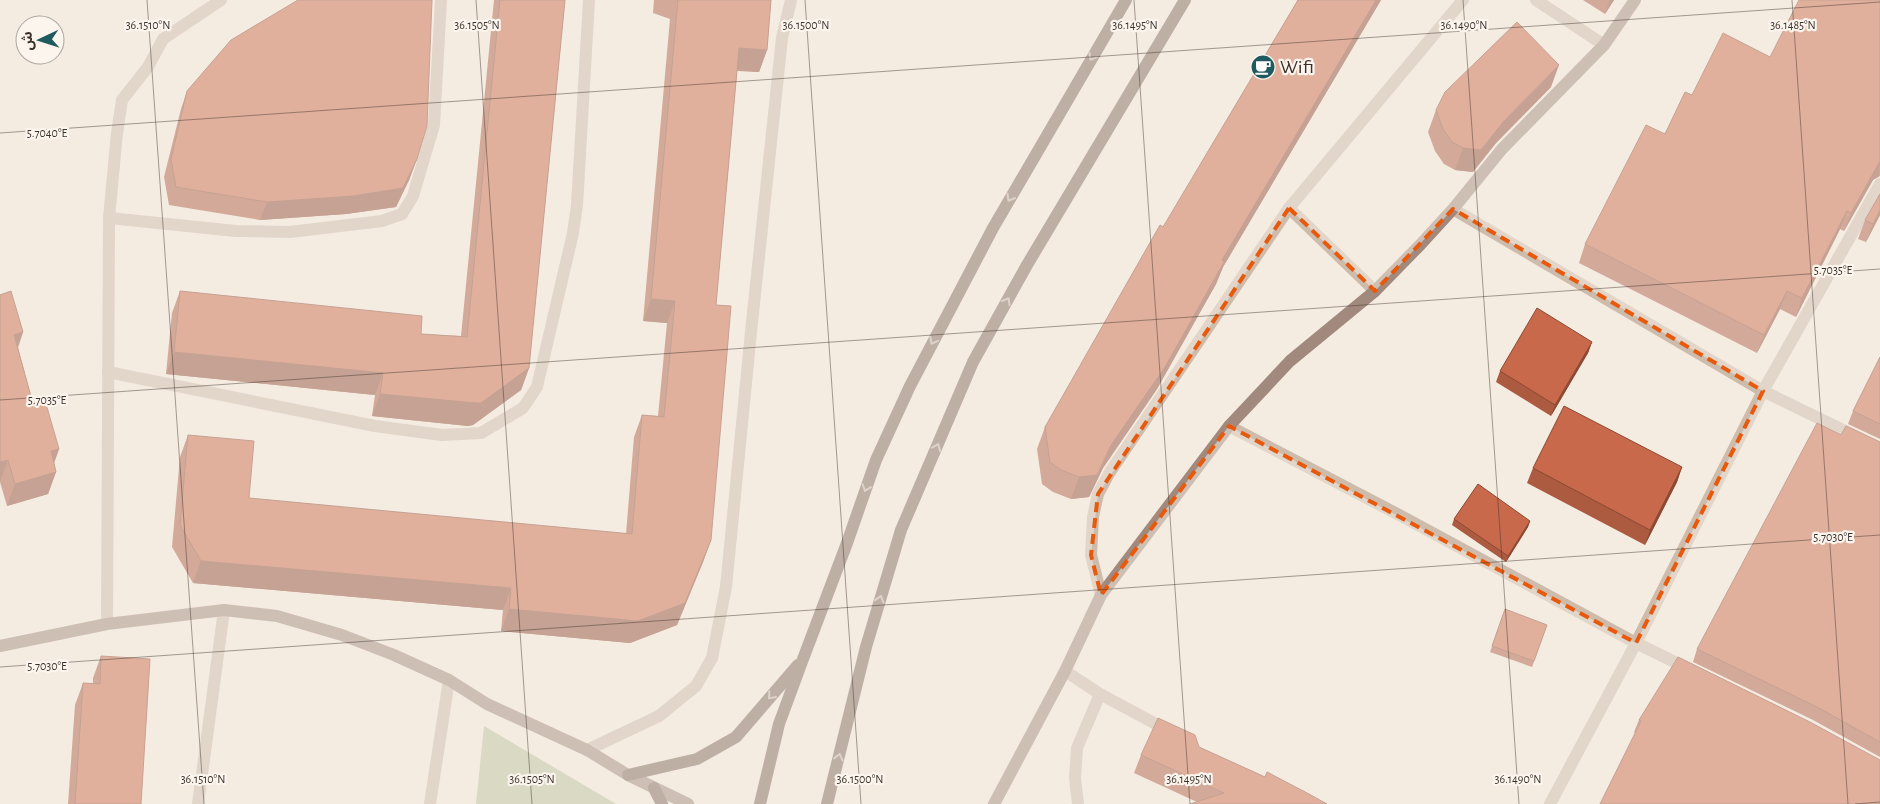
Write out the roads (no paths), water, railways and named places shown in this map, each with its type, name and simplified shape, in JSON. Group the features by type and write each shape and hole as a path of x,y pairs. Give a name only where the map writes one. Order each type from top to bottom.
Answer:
{"main road":[{"path":"760,804 780,724 802,659 847,543 876,460 910,386 993,228 1126,0"},
{"path":"827,804 866,647 901,530 973,362 1027,265 1185,0"},
{"path":"628,774 697,759 736,737 802,659"},
{"path":"654,788 662,804"}],"street":[{"path":"107,624 109,218 122,100 148,66 162,39 221,0"},
{"path":"109,218 236,231 290,232 382,221 402,214 413,196 434,125 441,0"},
{"path":"108,372 375,426 442,435 482,433 523,408 537,387 574,224 578,196 590,0"},
{"path":"587,750 659,716 696,686 712,658 726,587 782,38 791,0"},
{"path":"1101,595 1091,556 1093,518 1098,494 1110,472 1289,208 1463,0"},
{"path":"1536,0 1604,45"},
{"path":"994,804 1065,672 1101,595 1229,426 1290,361 1375,291 1453,209 1502,149 1604,45 1636,0"},
{"path":"1550,804 1636,643 1763,391 1880,184"},
{"path":"1289,208 1375,291"},
{"path":"1453,209 1763,391 1880,448"},
{"path":"1229,426 1405,518 1636,643 1696,673"},
{"path":"198,804 224,610"},
{"path":"0,646 107,624 224,610 276,616 342,635 394,655 450,680 487,704 587,750 654,788 688,804"},
{"path":"1065,672 1100,694 1176,735"},
{"path":"430,804 450,680"},
{"path":"1078,804 1075,778 1077,748 1100,694"}],"place":[{"name":"Wifi","path":"1263,67"}]}
